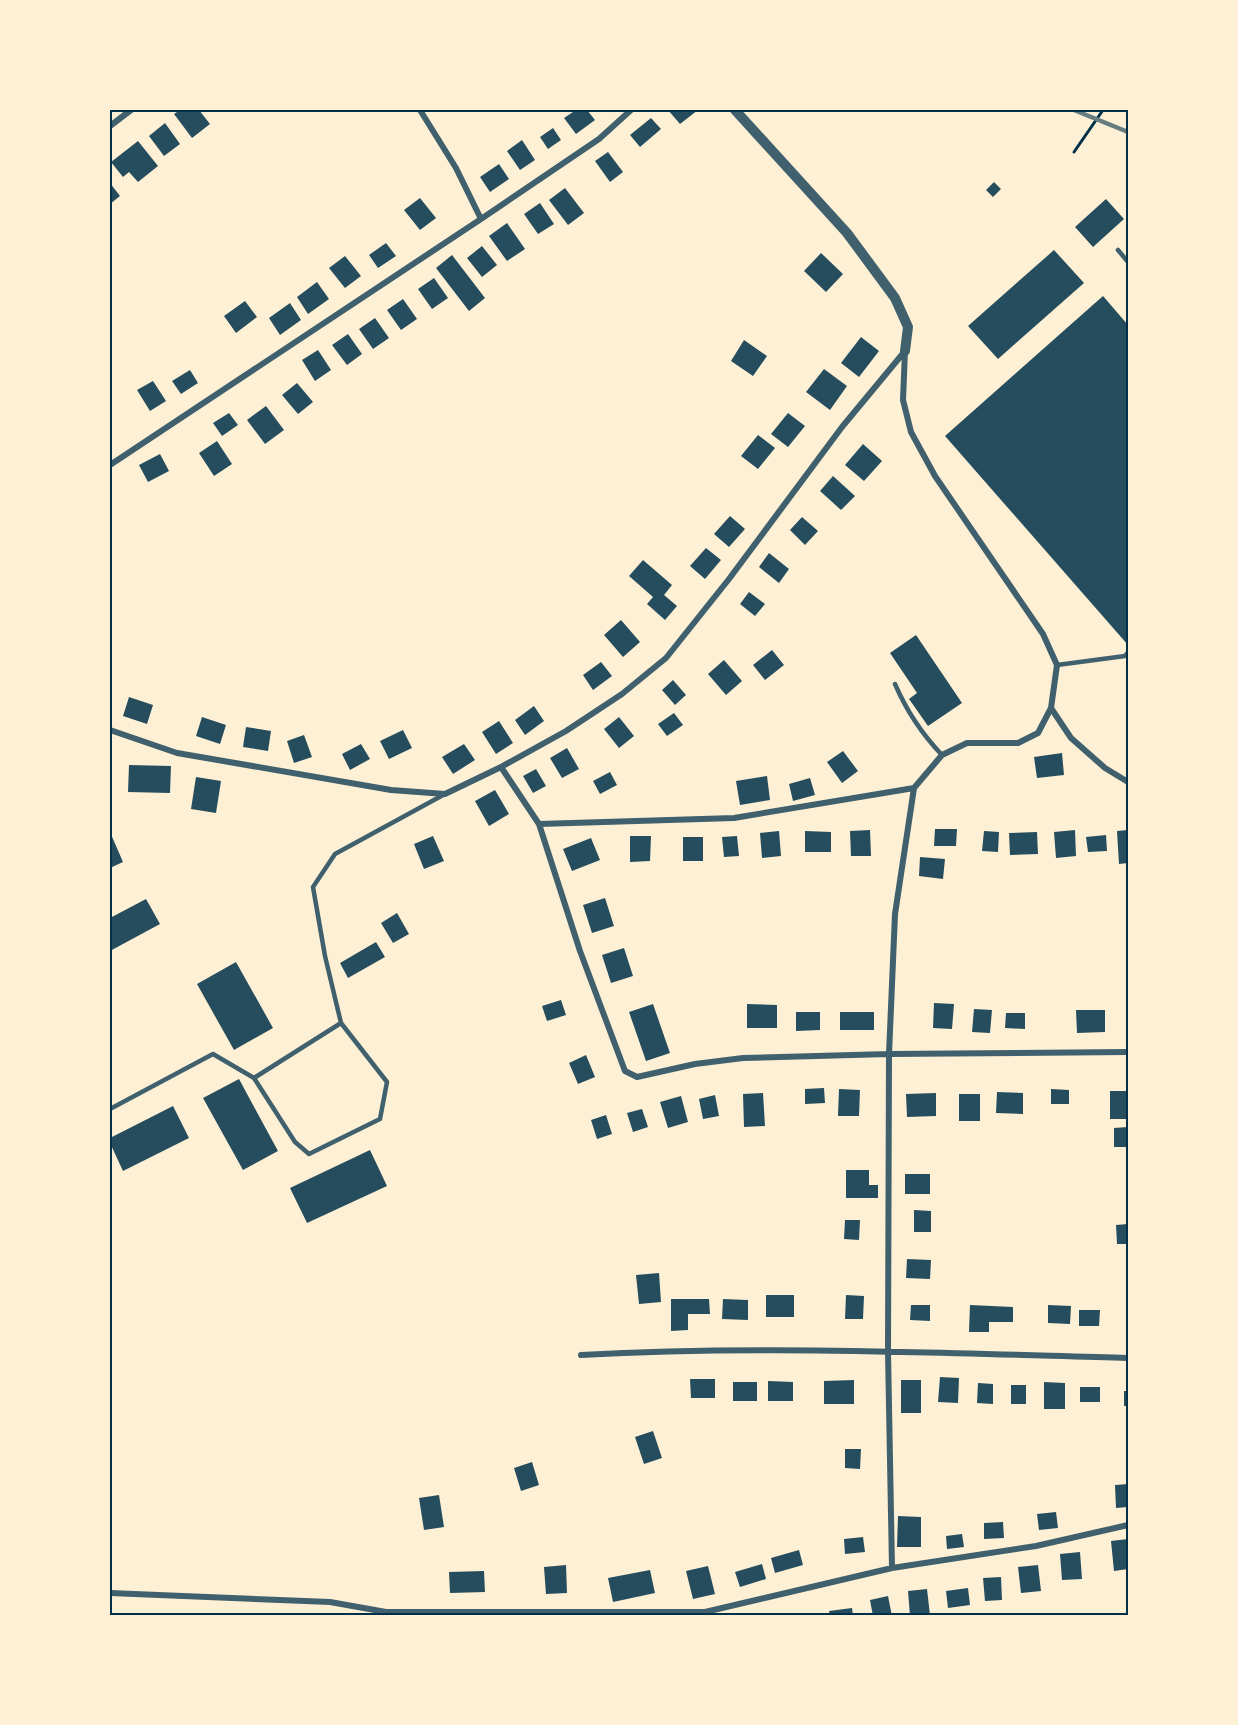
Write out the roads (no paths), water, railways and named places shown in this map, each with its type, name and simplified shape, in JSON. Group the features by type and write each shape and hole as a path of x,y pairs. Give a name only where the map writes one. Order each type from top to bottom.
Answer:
{"street":[{"path":"110,126 131,110"},
{"path":"420,110 456,168 481,219"},
{"path":"110,465 481,219 598,139 631,110"},
{"path":"735,110 847,233 895,298 908,327 903,400 911,432 935,476 1043,634 1057,665 1051,708 1038,733 1018,743 967,743 942,755 914,788 895,914 890,1054 888,1352 892,1568"},
{"path":"110,730 177,753 392,790 445,794 501,767 575,725 622,694 666,658 736,570 842,427 905,351"},
{"path":"1051,708 1071,738 1105,768 1128,782"},
{"path":"501,767 539,825 580,951 625,1071 637,1077 695,1064 743,1058 1128,1052"},
{"path":"539,825 734,818 914,788"},
{"path":"582,1355 657,1351 888,1352 1128,1358"},
{"path":"110,1593 330,1602 386,1612 705,1612 892,1568 1036,1546 1128,1525"}],"lane":[{"path":"1118,250 1128,262"},
{"path":"1057,665 1125,656 1128,652"},
{"path":"895,684 907,711 942,755"},
{"path":"110,1109 213,1054 254,1078 295,1142 309,1154 380,1119 387,1082 341,1023 325,956 314,887 336,854 445,794"},
{"path":"254,1078 341,1023"}],"railway":[{"path":"1074,110 1128,132"}]}
